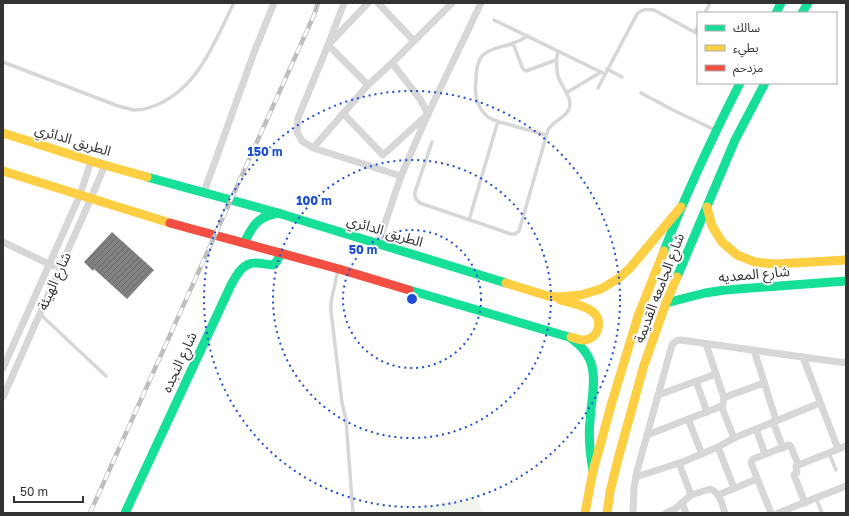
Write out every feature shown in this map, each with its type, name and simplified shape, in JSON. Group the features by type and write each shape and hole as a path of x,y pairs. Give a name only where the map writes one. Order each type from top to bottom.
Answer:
{"main road":[{"path":"776,12 781,3"},
{"path":"803,12 808,3"},
{"name":"شارع الجامعه القديمة","path":"585,513 593,471 638,316 681,207 740,84"},
{"name":"شارع الجامعه القديمة","path":"607,513 610,492 618,459 644,365 666,303 735,140 765,84"},
{"name":"الطريق الدائري","path":"3,133 91,161 278,213 548,296 568,298 578,296 597,291 614,282 629,269 681,207"},
{"path":"3,171 174,224 339,269 569,337 583,340 590,338 596,333 599,326 595,313 588,309 548,296"},
{"name":"شارع المعديه","path":"707,207 712,226 722,242 737,254 755,262 775,264 846,260"},
{"path":"244,243 253,226 260,219 269,214 278,213"},
{"name":"شارع النجده","path":"125,513 238,271 243,266 256,262 271,265 274,264 281,253"},
{"name":"شارع المعديه","path":"666,303 705,293 725,290 846,281"},
{"path":"569,337 575,340 585,351 589,357 593,369 594,376 589,443 593,471"}],"street":[{"path":"204,192 255,50 274,3"},
{"path":"344,3 298,118 297,132 302,141 313,148 401,176"},
{"path":"328,46 368,3"},
{"path":"378,3 414,41"},
{"path":"313,148 368,85 452,3"},
{"path":"378,244 401,176 428,114 481,3"},
{"path":"328,46 368,85"},
{"path":"392,63 420,99 428,114"},
{"path":"343,113 383,155"},
{"path":"379,169 383,155 428,114"},
{"name":"شارع الهيئة","path":"3,368 80,195 91,161"},
{"name":"شارع الهيئة","path":"3,397 105,165"},
{"path":"3,242 59,269"},
{"path":"633,513 636,477 672,345 674,343 680,340 846,363"},
{"path":"706,344 724,398 722,410 734,438"},
{"path":"754,350 783,448"},
{"path":"803,357 838,449"},
{"path":"658,395 716,374"},
{"path":"696,381 707,412"},
{"path":"724,398 764,383"},
{"path":"636,477 702,454 734,438 820,403"},
{"path":"647,435 722,406"},
{"path":"688,419 702,454"},
{"path":"756,429 765,454"},
{"path":"771,513 751,461 765,454 788,446 790,446 798,464 796,467 797,472 794,475 805,502"},
{"path":"798,464 846,446"},
{"path":"718,447 734,488"},
{"path":"679,463 692,495"},
{"path":"718,495 757,479"},
{"path":"778,513 846,486"},
{"path":"666,513 675,509 692,495 707,490 713,490 718,495 725,513"},
{"path":"682,504 686,513"}],"lane":[{"path":"3,62 118,106 135,110 153,107 170,99 194,77 204,63 234,3"},
{"path":"706,12 710,3"},
{"path":"566,93 603,73 607,69 640,11 648,9 654,10 696,33"},
{"path":"494,20 603,73"},
{"path":"528,36 513,43 488,51 483,55 479,61 475,93 477,102 488,117 546,135"},
{"path":"513,43 522,67 525,70 556,60"},
{"path":"432,142 415,192 415,198 420,203 469,220 511,234 517,233 519,231 546,135 550,126 568,111 570,102 569,97 559,78 557,69 556,60 558,51"},
{"path":"607,69 622,77"},
{"path":"598,88 603,73"},
{"path":"641,93 716,131"},
{"path":"469,220 498,121"},
{"path":"339,269 331,302 331,311 346,420 353,513"},
{"path":"40,313 106,376"},
{"path":"829,452 836,470"},
{"path":"816,498 822,513"}],"shaded area":[{"path":"477,494 482,513 401,513"}],"building":[{"path":"112,232 154,270 127,299 94,269 93,271 84,262"}],"railway":[{"path":"90,513 314,15 318,3"}],"traffic: fast":[{"path":"776,12 781,3"},
{"path":"803,12 808,3"},
{"path":"664,251 681,208 719,124 739,84"},
{"path":"677,277 735,140 764,84"},
{"path":"147,177 278,213 506,283"},
{"path":"244,243 256,223 265,217 278,213"},
{"path":"125,513 231,285 241,270 248,264 257,263 273,265 281,253"},
{"path":"666,303 705,293 725,290 846,281"},
{"path":"409,290 569,337 580,346 592,365 593,386 589,434 593,471"}],"traffic: slow":[{"path":"3,133 147,177"},
{"path":"3,171 170,223"},
{"path":"506,283 548,296 559,297 581,295 601,289 619,278 630,268 681,207"},
{"path":"707,207 712,226 722,242 737,255 755,262 775,264 846,260"},
{"path":"585,513 593,471 612,402 638,316 664,251"},
{"path":"607,513 610,492 618,459 644,365 677,277"},
{"path":"560,300 586,308 593,312 598,320 598,329 596,334 592,337 583,340 571,337"}],"traffic: jam":[{"path":"170,223 339,269 409,290"}]}
